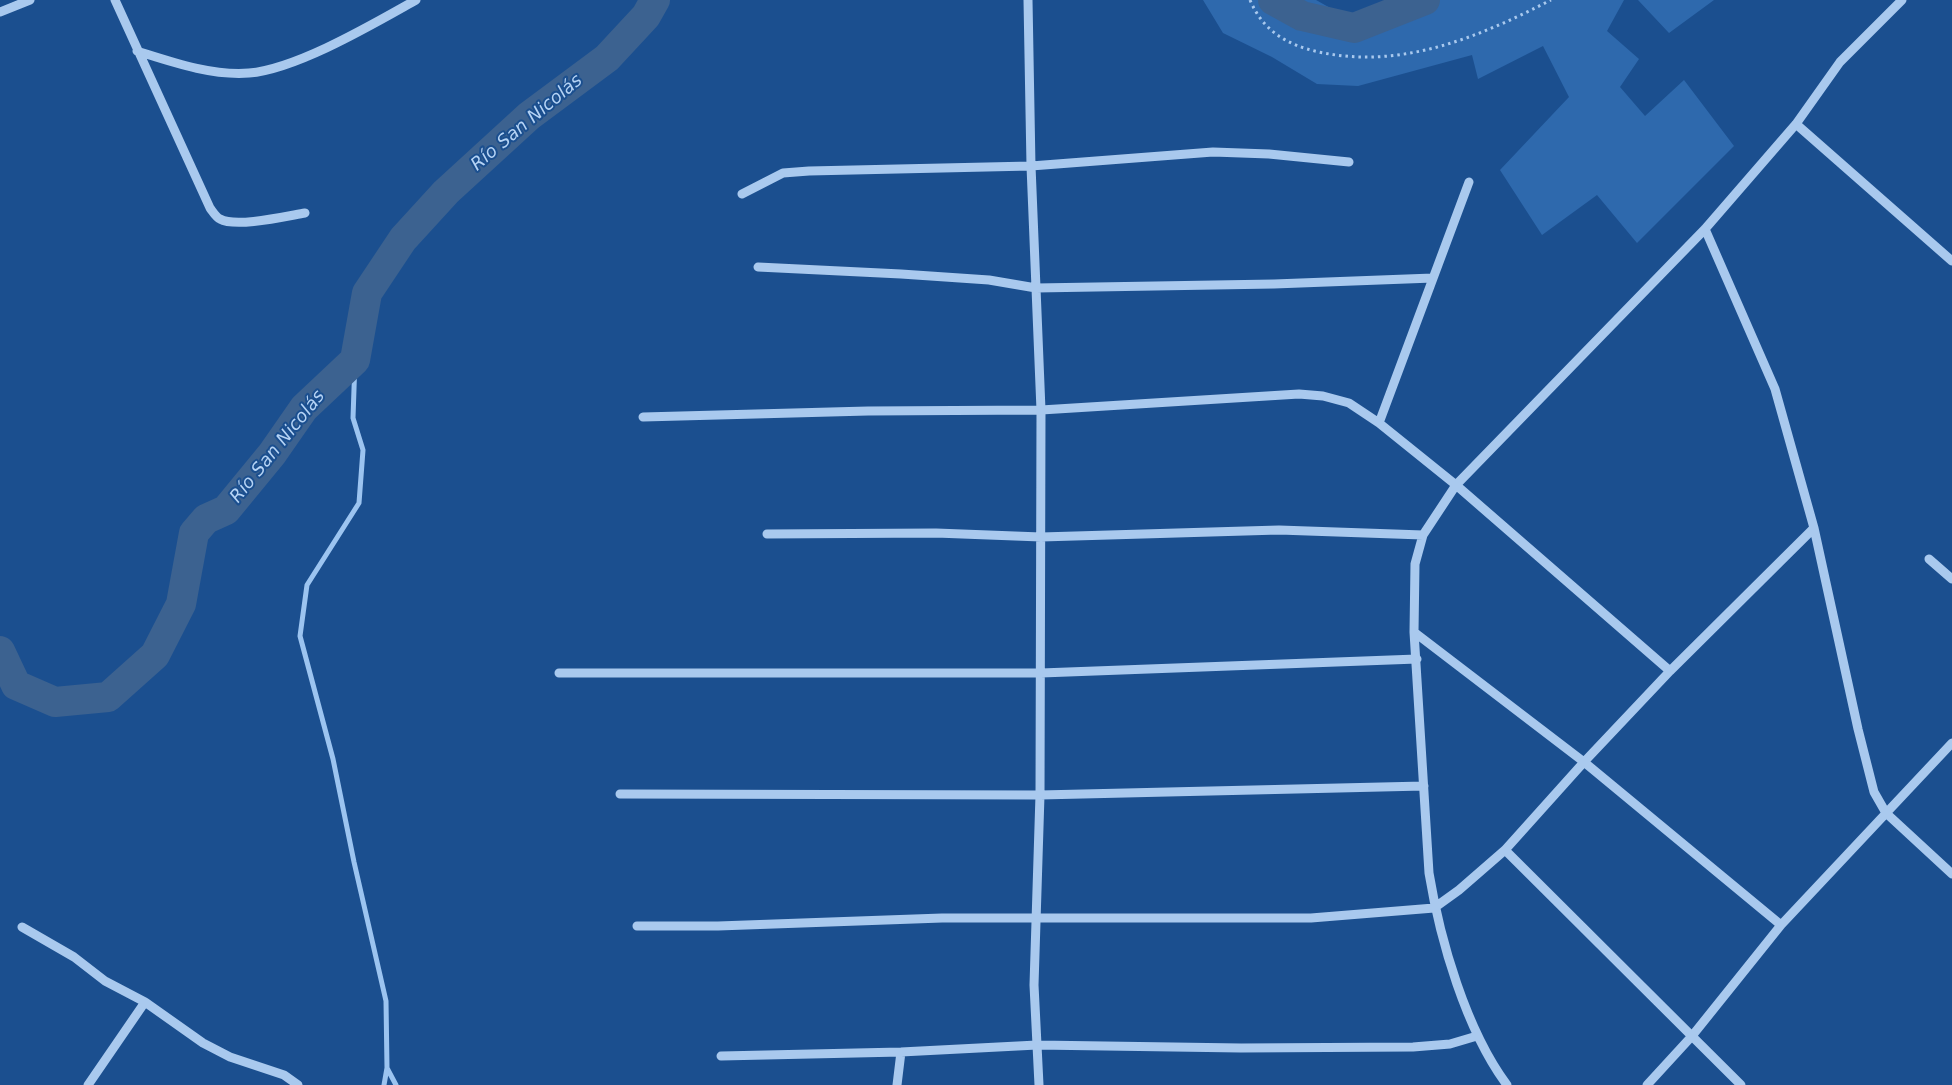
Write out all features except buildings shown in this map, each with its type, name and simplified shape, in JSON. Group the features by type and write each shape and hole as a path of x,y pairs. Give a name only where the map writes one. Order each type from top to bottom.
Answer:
{"street":[{"path":"0,12 30,0"},
{"path":"115,0 210,208 218,218 225,221 255,221 305,212"},
{"path":"137,51 197,68 248,73 279,67 323,48 416,0"},
{"path":"1028,0 1031,166 1041,410 1040,795 1034,985 1039,1085"},
{"path":"1507,1085 1477,1036 1447,953 1434,908 1429,873 1414,632 1415,564 1423,535 1456,485 1705,229 1796,124 1840,62 1902,0"},
{"path":"1796,124 1952,261"},
{"path":"742,194 783,173 793,172 1031,166 1213,152 1269,154 1349,162"},
{"path":"1379,423 1469,182"},
{"path":"1705,229 1775,389 1814,528 1858,729 1874,792 1886,813 1951,869"},
{"path":"758,267 989,280 1036,288 1264,285 1433,278"},
{"path":"643,417 868,411 1041,410 1299,394 1323,396 1349,403 1379,423 1456,485 1670,671"},
{"path":"637,926 718,926 942,918 1036,920 1311,918 1434,908 1459,890 1505,850 1584,762 1670,671 1814,528"},
{"path":"767,534 936,533 1041,537 1279,530 1423,535"},
{"path":"1929,559 1952,579"},
{"path":"1414,632 1584,762 1781,925"},
{"path":"558,673 1041,674 1416,660"},
{"path":"1647,1085 1692,1036 1781,925 1952,743"},
{"path":"620,794 1040,795 1424,786"},
{"path":"1505,850 1741,1085"},
{"path":"22,926 74,957 105,981 145,1002 203,1043 230,1057 284,1075 298,1085"},
{"path":"88,1085 145,1002"},
{"path":"721,1056 901,1052 1037,1045 1232,1048 1413,1047 1450,1044 1477,1036"},
{"path":"897,1085 901,1052"}],"path":[{"path":"1250,0 1256,16 1274,34 1299,48 1338,56 1370,59 1407,55 1452,44 1514,19 1551,0"}],"shaded area":[{"path":"1203,0 1316,0 1366,28 1428,0 1624,0 1607,31 1639,59 1620,87 1645,116 1684,80 1734,146 1637,243 1597,195 1542,235 1500,170 1569,97 1543,46 1478,79 1472,55 1358,86 1317,84 1272,57 1223,33"},
{"path":"1638,0 1714,0 1669,33"}],"waterway":[{"name":"Río San Nicolás","path":"0,651 16,685 55,702 108,697 155,655 181,604 194,533 206,519 226,510 272,454 304,408 355,360 367,293 403,239 446,192 529,116 607,58 646,16 655,0"},
{"name":"Río San Nicolás","path":"1273,0 1302,16 1354,28 1425,0"},
{"path":"355,360 353,418 363,450 359,503 307,585 300,636 333,759 354,862 386,1001 387,1068 396,1085"},
{"path":"384,1085 387,1068"}]}
